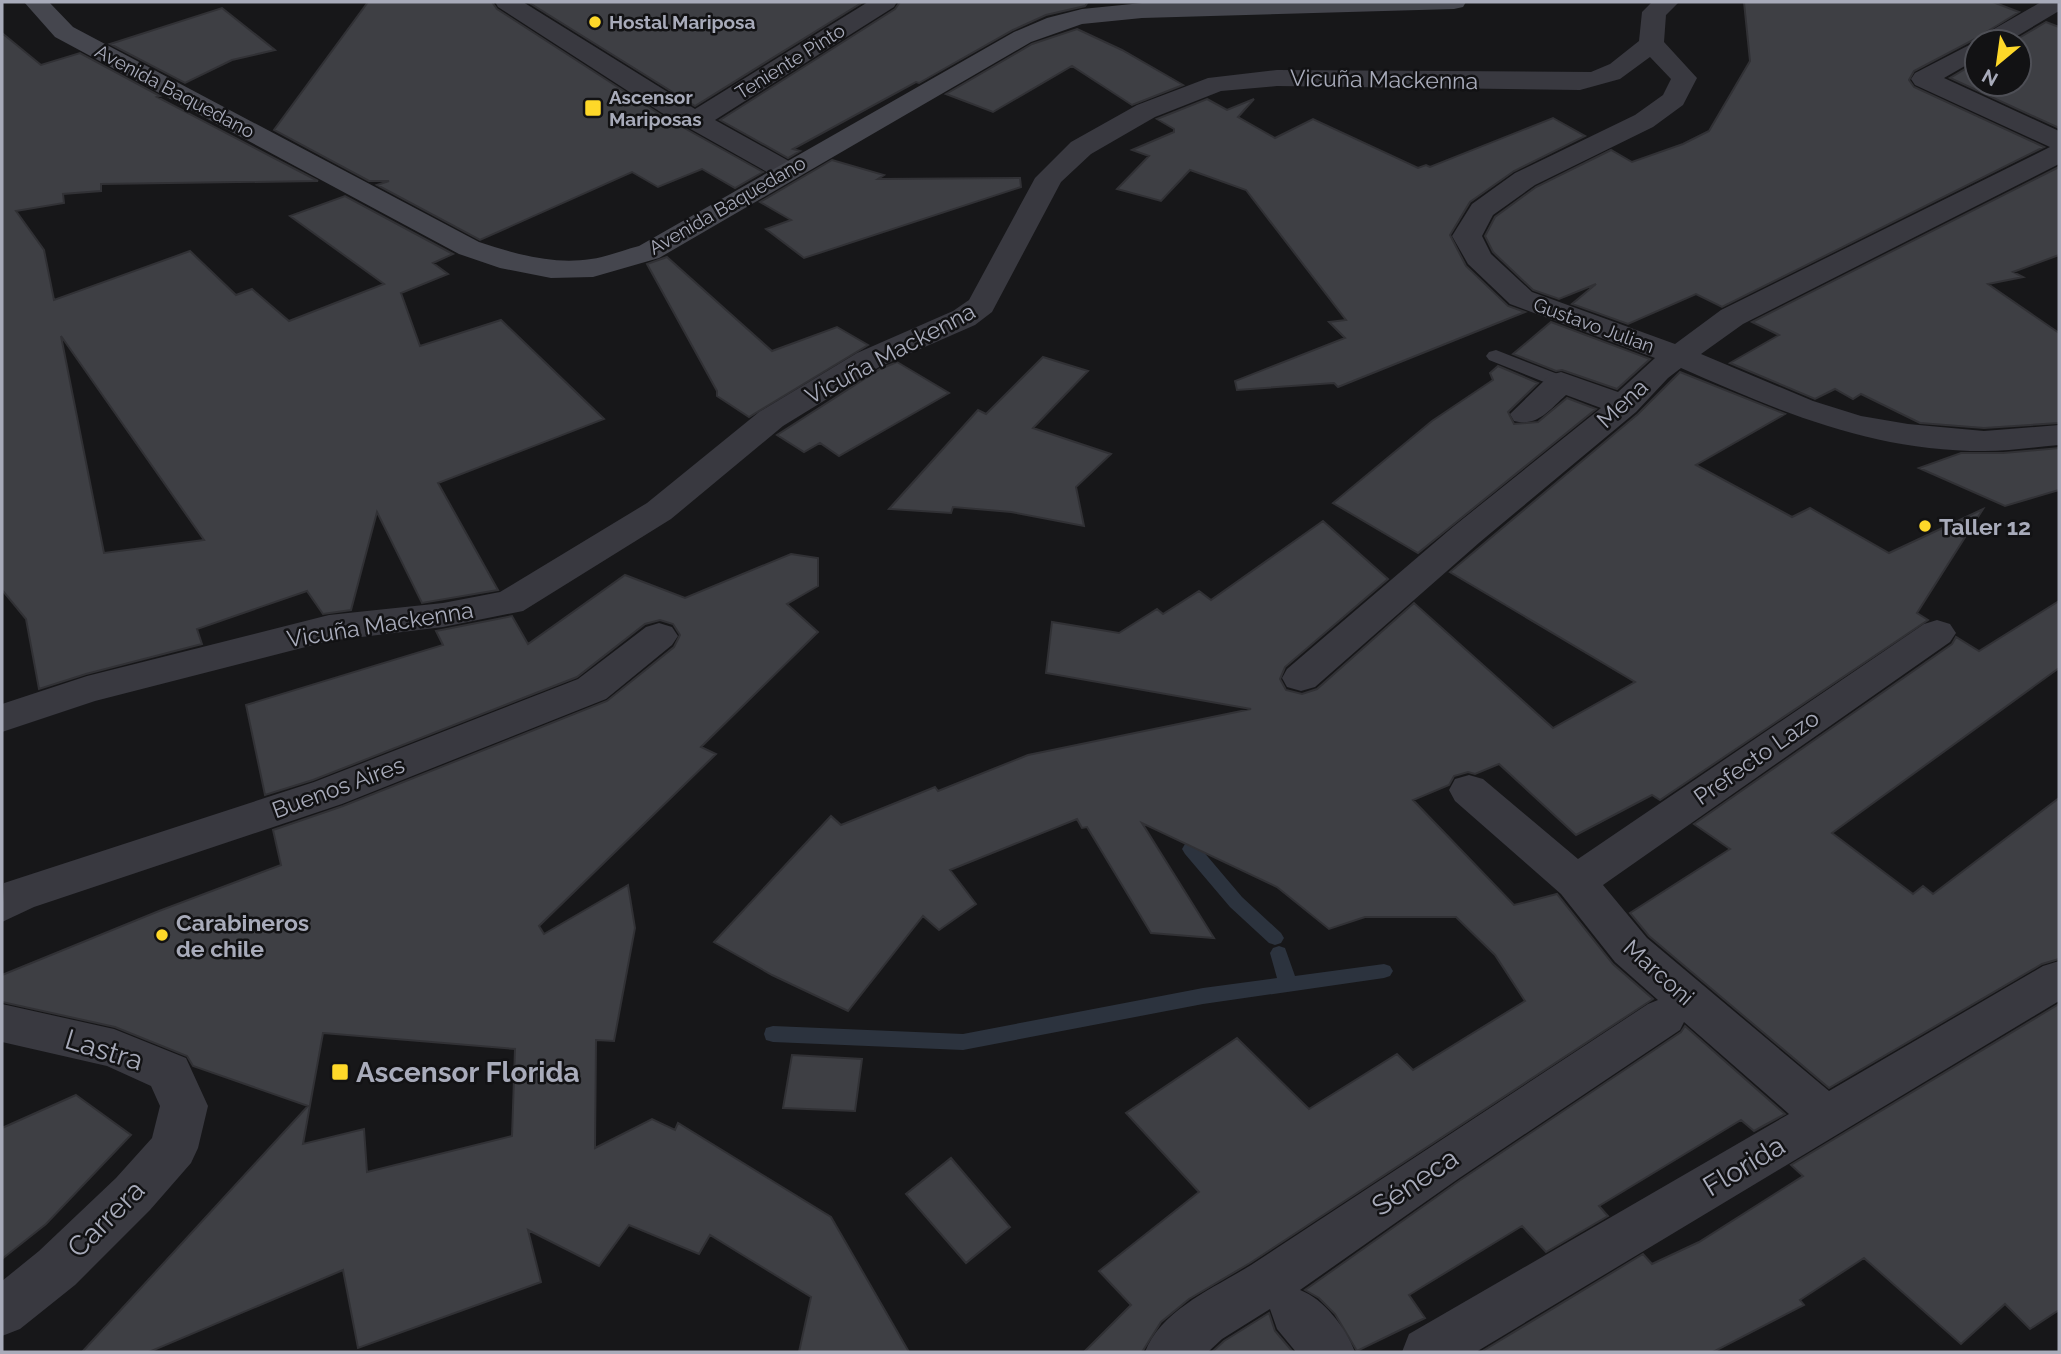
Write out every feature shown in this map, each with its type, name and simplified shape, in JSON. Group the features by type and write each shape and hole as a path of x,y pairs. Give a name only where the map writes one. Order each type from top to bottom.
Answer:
{"street":[{"name":"Avenida Baquedano","path":"36,2 64,32 345,184 469,248 511,262 551,269 593,268 649,252 709,220 786,170 980,60 1028,34 1066,20 1125,12 1314,5 1400,6 1454,2"},
{"path":"513,6 543,2"},
{"name":"Teniente Pinto","path":"695,121 885,2"},
{"path":"1651,43 1654,12 1667,2"},
{"path":"2013,28 2058,2"},
{"path":"513,6 695,121 786,170"},
{"name":"Gustavo Julian","path":"1651,43 1684,78 1674,99 1644,121 1525,179 1482,210 1466,236 1478,258 1521,298 1679,356 1801,408 1856,425 1908,434 1984,441 2059,435"},
{"name":"Vicuña Mackenna","path":"2,718 87,690 329,628 443,615 510,602 659,511 771,419 869,360 964,318 981,305 1049,178 1081,148 1146,111 1217,84 1277,78 1580,82 1602,79 1626,67 1651,43"},
{"path":"1963,57 1923,79 1963,97"},
{"path":"1965,98 2059,141"},
{"name":"Mena","path":"1301,678 1467,534 1624,405 1657,371 1732,317 2059,153"},
{"path":"1526,414 1560,382 1624,405"},
{"name":"Prefecto Lazo","path":"1576,882 1937,633"},
{"name":"Buenos Aires","path":"2,905 19,895 328,793 592,690 659,636"},
{"name":"Marconi","path":"1469,790 1576,882 1631,950 1826,1117"},
{"name":"Florida","path":"1428,1352 2059,979"},
{"name":"Séneca","path":"1171,1352 1203,1322 1269,1282 1441,1164 1664,1017"},
{"name":"Lastra","path":"2,1023 114,1048 169,1072 184,1107"},
{"name":"Carrera","path":"2,1312 57,1268 133,1194 174,1148 184,1107"},
{"path":"1295,1312 1329,1352"}],"lane":[{"path":"1496,356 1560,382"}],"building":[{"path":"368,2 492,2 497,9 661,115 763,172 735,188 702,169 658,187 632,172 480,240 377,185 389,181 369,181 274,130"},
{"path":"528,2 863,2 695,106"},
{"path":"900,2 1088,2 1085,6 1046,15 1013,30 793,149 800,151 788,158 720,120 895,9"},
{"path":"1744,2 1993,2 2019,12 1993,28 1963,28 1963,45 1914,71 1909,80 1914,87 2044,147 1722,307 1696,294 1628,324 1572,304 1596,284 1559,299 1533,290 1493,252 1485,236 1495,217 1536,187 1611,150 1632,162 1683,144 1709,131 1750,61"},
{"path":"222,8 275,50 232,60 185,83 110,44"},
{"path":"2046,22 2059,27 2059,128 1994,98 2033,98 2033,30"},
{"path":"1077,29 1122,50 1183,85 1132,105 1072,66 993,112 946,94 1032,44"},
{"path":"2,33 41,65 80,53 160,96 157,97 318,181 101,184 101,191 63,194 64,203 16,211 44,250 54,300 190,251 236,295 252,289 289,321 384,284 290,216 345,196 453,254 433,263 448,274 401,293 420,346 501,320 604,419 438,483 498,590 422,603 377,512 351,610 323,614 307,591 197,629 202,644 39,689 26,619 2,590","holes":["61,336 204,540 104,553"]},
{"path":"1963,70 1963,84 1950,78"},
{"path":"1207,99 1227,110 1254,99 1238,117 1275,138 1313,119 1418,168 1426,165 1430,167 1553,118 1585,136 1514,171 1470,202 1450,235 1466,266 1508,306 1525,312 1338,387 1334,383 1237,390 1235,381 1345,338 1329,322 1346,320 1246,190 1190,170 1161,201 1117,189 1149,156 1132,150 1174,132 1174,129 1157,119"},
{"path":"832,160 884,175 878,179 1020,178 1021,187 804,258 766,229 791,220 760,202"},
{"path":"2059,167 2059,255 2013,272 2023,277 1988,284 2059,333 2059,423 1984,428 1920,423 1861,394 1853,399 1835,389 1815,399 1730,363 1779,335 1752,322"},
{"path":"667,257 772,351 837,327 868,345 749,417 717,396 717,391 647,264"},
{"path":"1551,322 1650,359 1617,389 1562,370 1556,371 1513,354"},
{"path":"1043,357 1088,371 1033,428 1111,454 1076,487 1084,526 1011,512 953,507 951,513 889,509 978,410 986,414"},
{"path":"897,362 949,393 839,456 820,443 804,452 777,435 880,369"},
{"path":"1498,366 1538,383 1508,412 1514,424 1538,422 1567,398 1596,409 1418,553 1333,503 1432,421 1493,380 1490,373"},
{"path":"1680,372 1785,414 1696,465 1792,517 1810,508 1889,553 1983,509 1917,613 1928,620 1660,800 1652,795 1576,835 1499,764 1475,774 1468,772 1454,776 1449,785 1413,800 1514,905 1557,894 1613,964 1653,999 1250,1263 1189,1299 1161,1322 1142,1352 1084,1352 1131,1305 1099,1271 1199,1192 1126,1113 1237,1038 1309,1109 1397,1054 1413,1070 1525,1001 1495,955 1456,917 1365,917 1329,929 1277,887 1142,823 1214,938 1151,933 1087,827 1082,828 1077,819 950,870 976,904 939,930 923,916 848,1011 772,975 714,942 831,816 841,825 935,787 938,791 1028,755 1251,709 1046,673 1052,622 1119,633 1157,609 1163,614 1199,591 1211,600 1323,521 1388,579 1285,667 1280,679 1286,690 1302,694 1317,689 1414,603 1553,728 1635,682 1450,572 1638,414"},
{"path":"2059,448 2059,490 2005,506 1919,468 1961,453 2003,453"},
{"path":"791,554 818,558 818,586 787,604 818,632 701,747 716,754 539,926 544,934 628,885 635,928 614,1041 596,1040 595,1148 652,1119 675,1130 678,1123 831,1217 909,1352 799,1352 811,1297 710,1235 699,1254 629,1225 599,1266 528,1230 541,1282 358,1348 343,1270 149,1352 82,1352 308,1106 193,1066 187,1056 115,1027 2,1002 2,975 281,865 273,830 343,806 607,701 674,647 680,635 673,624 660,620 645,624 577,677 313,780 265,795 246,705 443,645 436,631 512,616 528,644 625,575 685,598","holes":["323,1033 515,1049 512,1136 367,1172 364,1129 303,1144"]},
{"path":"2059,601 2059,668 1832,833 1913,894 1923,886 1933,894 2059,798 2059,959 2042,964 1829,1088 1649,936 1630,913 1730,849 1694,824 1952,644 1956,637 1979,651"},
{"path":"2059,1004 2059,1310 2030,1329 2005,1304 1961,1344 1864,1258 1800,1300 1804,1305 1713,1352 1481,1352 1643,1254 1652,1264 1699,1242 1803,1176 1791,1165"},
{"path":"1685,1026 1785,1114 1754,1131 1741,1120 1599,1206 1608,1216 1546,1252 1522,1226 1409,1295 1425,1318 1357,1351 1335,1314 1319,1298 1305,1290 1459,1181 1681,1032"},
{"path":"792,1055 862,1059 855,1111 783,1108"},
{"path":"76,1095 131,1135 46,1224 2,1259 2,1128"},
{"path":"951,1158 1010,1227 966,1263 906,1194"},
{"path":"1269,1313 1275,1331 1293,1352 1212,1352 1224,1341"}],"waterway":[{"path":"1191,849 1236,902 1275,938"},
{"path":"1279,953 1288,984"},
{"path":"773,1034 963,1042 1203,996 1384,971"}],"place":[{"name":"Hostal Mariposa","path":"595,22"},
{"name":"Ascensor Mariposas","path":"593,108"},
{"name":"Taller 12","path":"1925,526"},
{"name":"Carabineros de chile","path":"162,935"},
{"name":"Ascensor Florida","path":"340,1072"}]}
